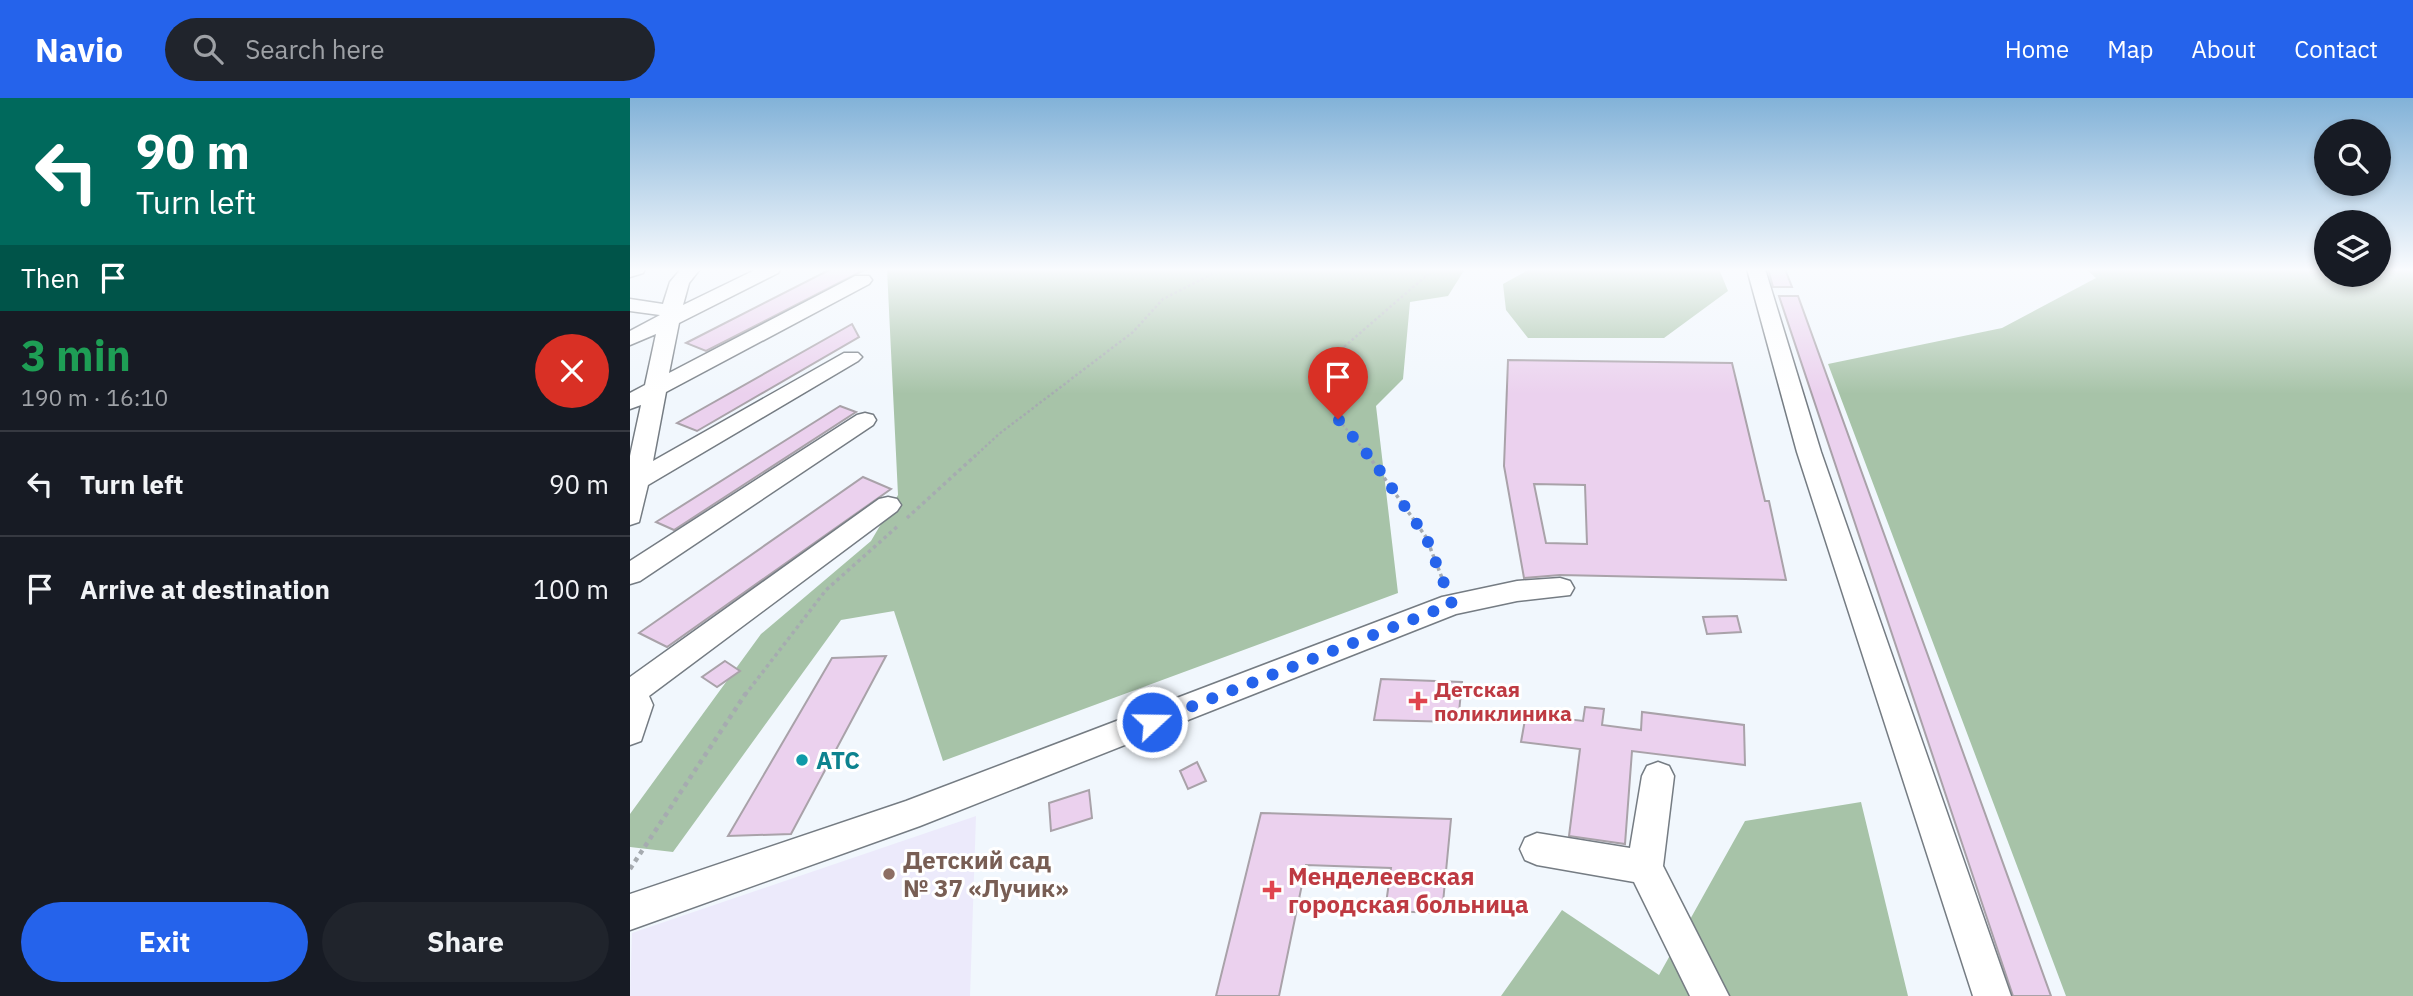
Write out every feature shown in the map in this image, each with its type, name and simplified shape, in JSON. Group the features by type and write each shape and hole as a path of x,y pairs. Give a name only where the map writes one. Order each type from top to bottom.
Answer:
{"street":[{"path":"630,516 672,311"},
{"path":"630,339 686,311"},
{"path":"630,402 803,311"},
{"path":"1768,311 1809,452 1992,996"},
{"path":"635,482 850,357"},
{"path":"630,574 865,420"},
{"path":"630,732 638,705 630,693 888,505"},
{"path":"1536,849 1645,867 1710,996"}],"lane":[{"path":"648,311 670,319"},
{"path":"630,912 921,810 1452,604 1517,592 1560,588"},
{"path":"1645,867 1658,776"}],"path":[{"path":"630,869 751,685 826,590 999,434 1133,332 1152,311"},
{"path":"1386,311 1330,359 1315,385 1321,399 1373,461 1426,537 1452,604"}],"shaded area":[{"name":"Детский сад № 37 «Лучик»","path":"976,816 970,996 630,996 632,933"}],"green space":[{"path":"889,311 1409,311 1403,379 1376,406 1398,593 943,761 894,611 841,620 673,852 630,847 630,814 761,634 871,541 898,495"},
{"path":"1507,311 1701,311 1664,338 1528,338"},
{"path":"2034,311 2413,311 2413,996 2066,996 1828,364 2002,328"},
{"path":"1861,802 1908,996 1501,996 1562,910 1659,975 1745,821"}],"building":[{"path":"749,311 784,311 706,351 686,343"},
{"path":"1784,311 1803,311 2051,996 2013,996"},
{"path":"852,324 859,337 697,431 677,423"},
{"path":"1508,360 1732,363 1765,501 1769,501 1786,580 1560,575 1524,578 1504,466","holes":["1534,484 1585,485 1587,544 1546,543"]},
{"path":"840,406 856,412 674,530 656,522"},
{"path":"863,477 891,489 667,647 639,633"},
{"path":"1737,616 1741,632 1707,634 1703,617"},
{"name":"АТС","path":"886,656 791,834 728,836 832,658"},
{"path":"725,661 740,671 717,687 702,677"},
{"name":"Детская поликлиника","path":"1381,679 1462,682 1458,722 1374,720"},
{"path":"1585,707 1604,709 1602,725 1641,730 1642,712 1744,725 1745,765 1632,751 1625,844 1569,836 1580,749 1521,742 1526,714 1583,721"},
{"path":"1197,762 1206,781 1188,789 1180,771"},
{"path":"1089,790 1092,818 1051,831 1049,803"},
{"name":"Менделеевская городская больница","path":"1261,813 1451,819 1442,913 1385,911 1391,868 1306,865 1279,996 1216,996"}],"place":[{"name":"Детская поликлиника","path":"1418,701"},
{"name":"АТС","path":"802,760"},
{"name":"Детский сад № 37 «Лучик»","path":"889,874"},
{"name":"Менделеевская городская больница","path":"1272,890"}],"route":[{"path":"1152,722 1331,649 1452,604 1426,537 1373,461 1338,419"}]}
